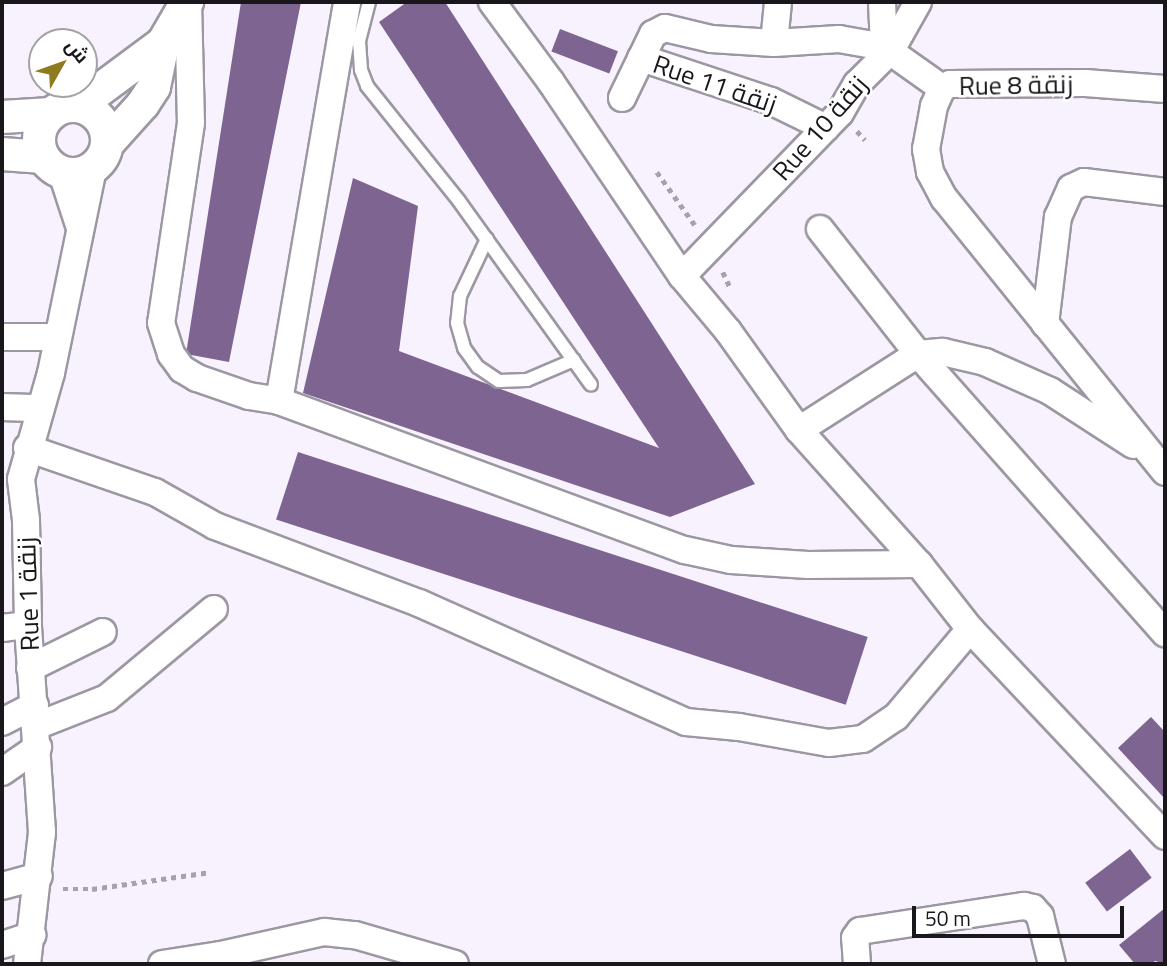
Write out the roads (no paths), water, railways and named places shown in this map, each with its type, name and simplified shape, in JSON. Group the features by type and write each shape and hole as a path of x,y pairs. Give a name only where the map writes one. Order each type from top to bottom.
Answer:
{"street":[{"path":"2,154 53,165 73,175 100,156 154,87 163,43 188,2"},
{"path":"188,2 191,123 164,288 161,323 164,340 182,369 197,378 249,396 279,401 685,551 731,560 808,565 919,564"},
{"path":"279,401 347,2"},
{"path":"492,2 545,72 681,276 727,331 799,430 919,564 970,629 1165,836"},
{"path":"774,43 778,2"},
{"path":"882,2 888,49"},
{"name":"Rue 10 زنقة","path":"681,276 826,128 857,84 888,49 918,2"},
{"path":"622,98 653,34 665,28 711,39 774,43 839,39 888,49 942,88"},
{"path":"53,165 39,142 42,126 163,43"},
{"name":"Rue 11 زنقة","path":"641,58 771,101 826,128"},
{"name":"Rue 8 زنقة","path":"1160,462 944,198 930,172 926,149 931,115 942,88 955,83 1085,83 1165,89"},
{"path":"2,117 65,110 99,117 106,130 100,156"},
{"name":"Rue 1 زنقة","path":"27,964 42,832 28,625 14,521 27,448 40,408 80,230 100,156"},
{"name":"Rue 1 زنقة","path":"53,165 80,230"},
{"path":"1045,324 1058,217 1071,188 1084,182 1165,192"},
{"path":"820,229 918,354 1165,633"},
{"path":"2,337 57,337"},
{"path":"799,430 918,354 961,355 1050,391 1160,462"},
{"path":"2,407 40,408"},
{"path":"27,448 155,492 215,526 419,603 686,722 739,727 829,743 863,740 896,717 941,660 970,629"},
{"path":"2,722 36,726 107,698 214,609"},
{"path":"2,628 28,625"},
{"path":"30,668 103,632"},
{"path":"2,772 36,726"},
{"path":"2,886 38,883"},
{"path":"857,964 855,938 860,931 987,910 1033,908 1040,916 1052,964"},
{"path":"162,964 221,956 324,932 355,935 455,964"},
{"path":"2,945 32,935"}],"lane":[{"path":"369,2 359,41 360,70 365,83 487,239 591,385"},
{"path":"487,239 460,296 457,323 464,348 478,367 499,381 527,380 574,360"}]}
